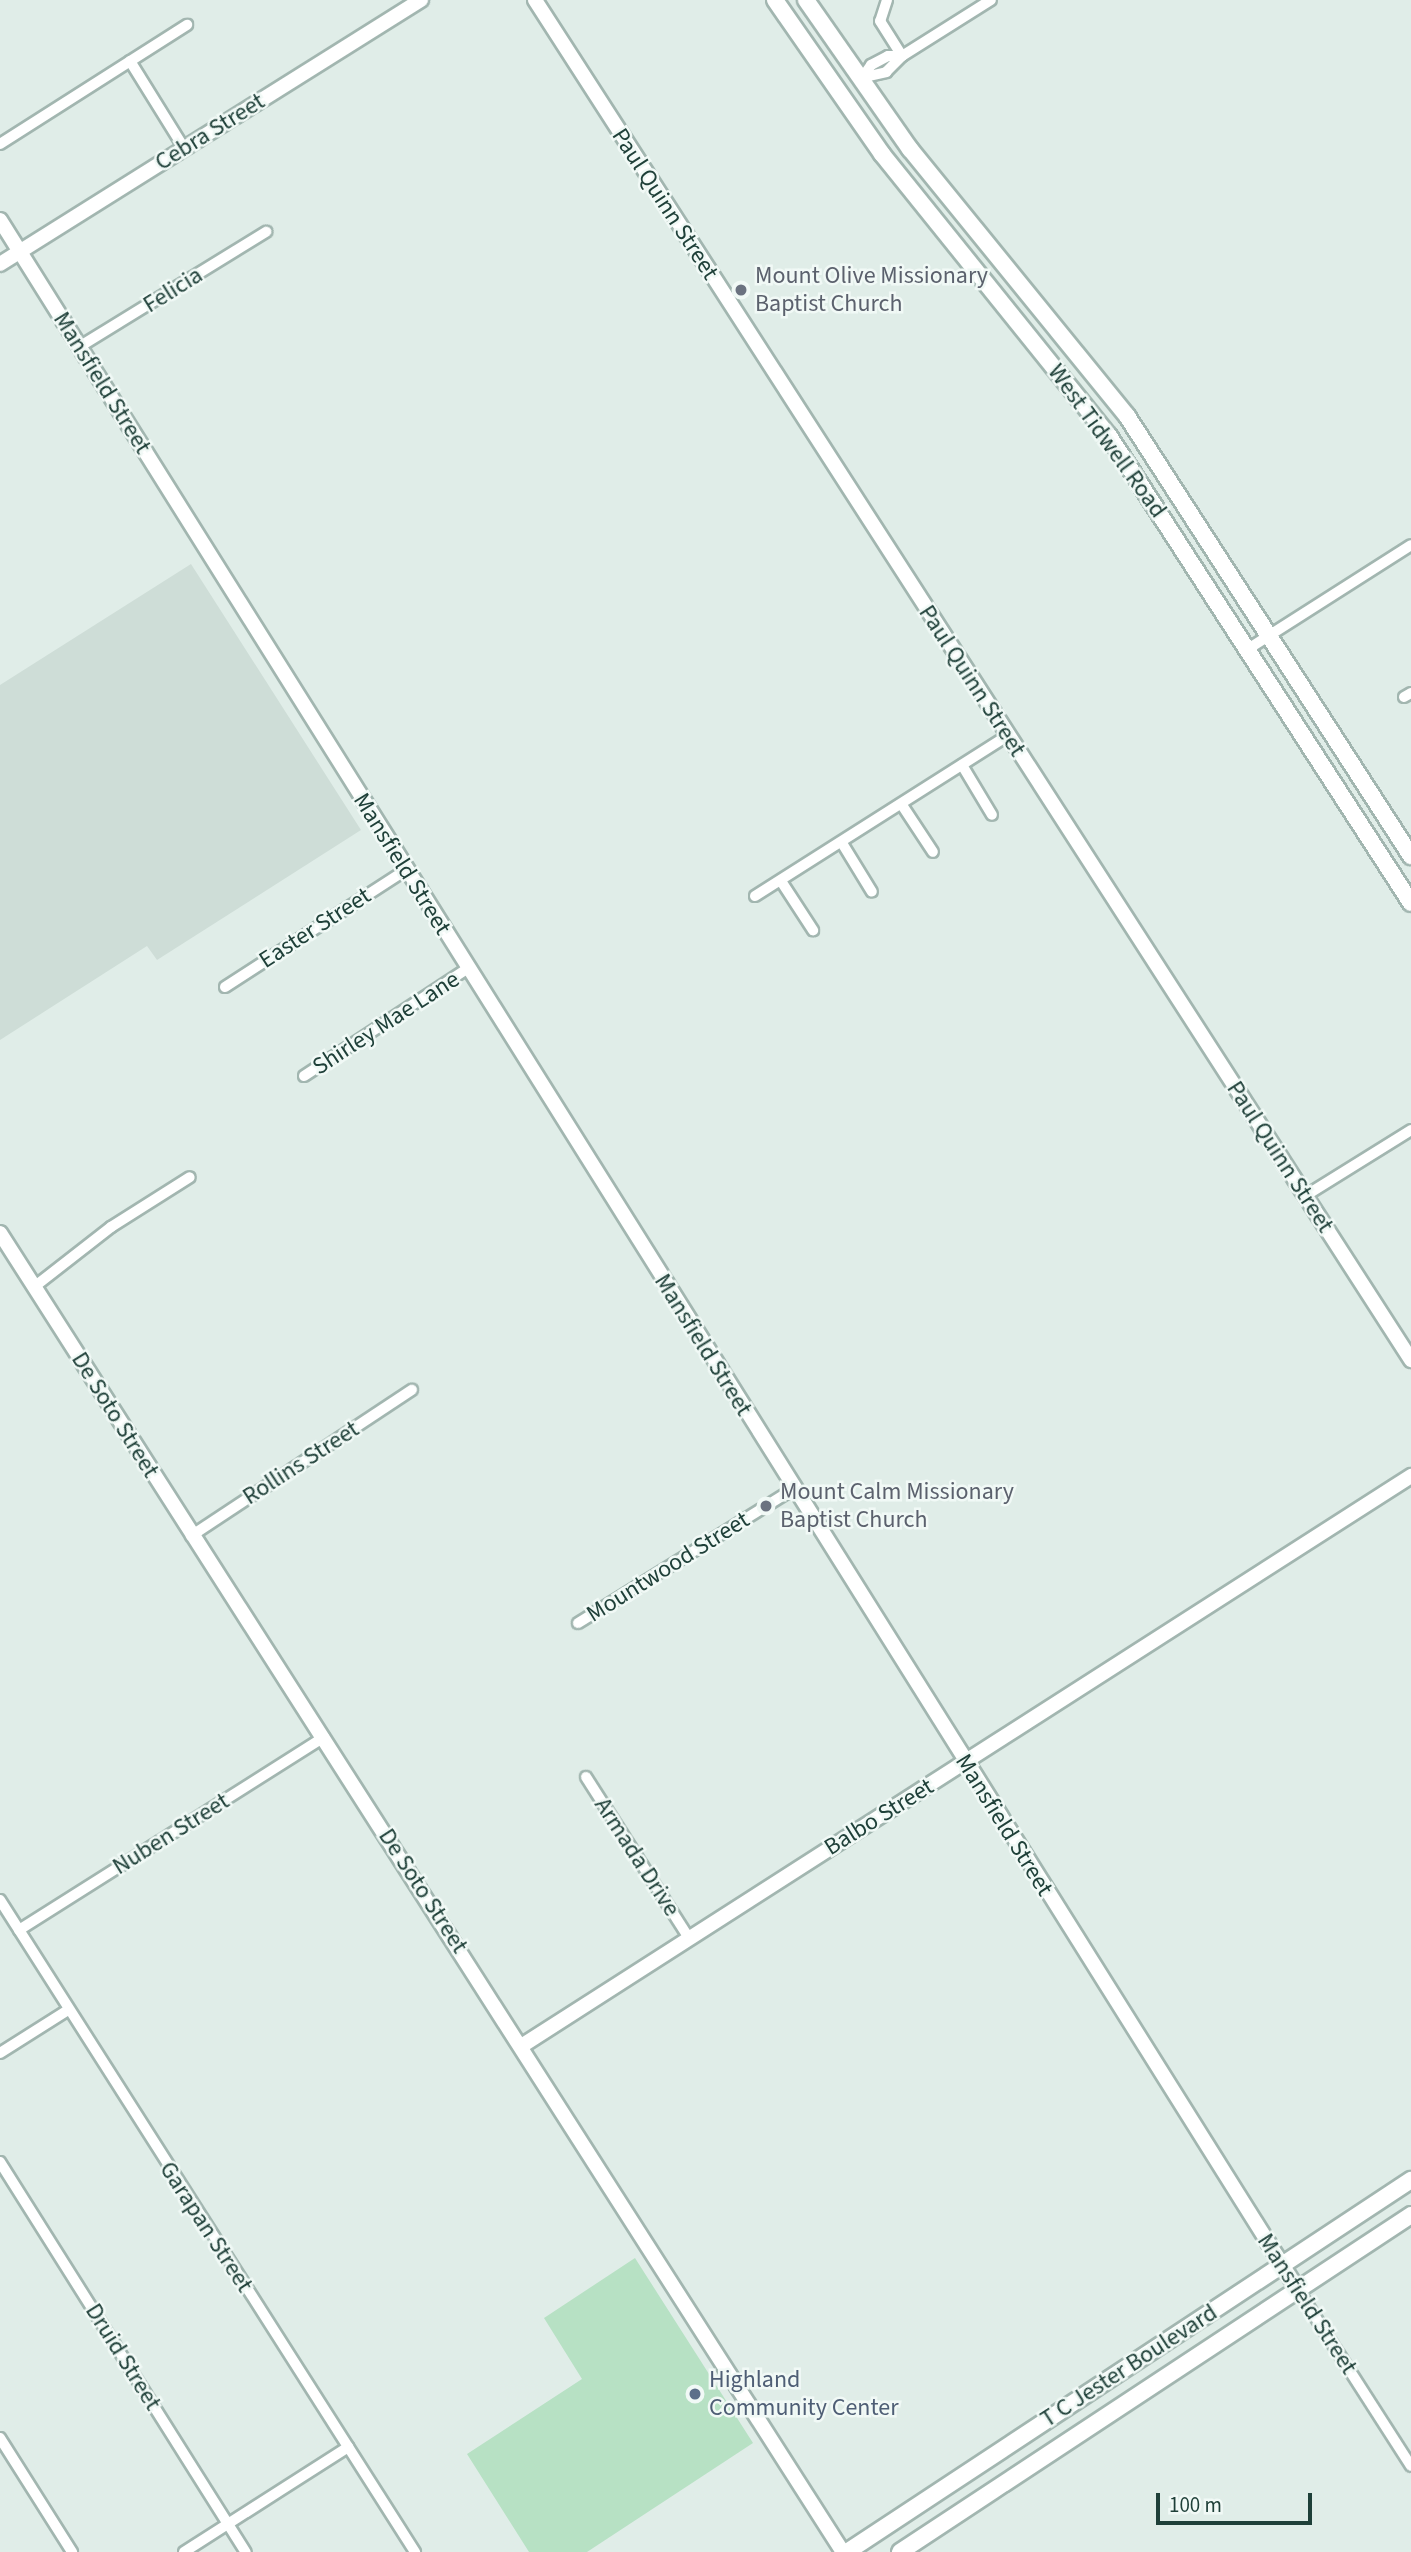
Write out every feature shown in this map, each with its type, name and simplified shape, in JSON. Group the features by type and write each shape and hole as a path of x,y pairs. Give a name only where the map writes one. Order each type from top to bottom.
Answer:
{"main road":[{"path":"779,6 804,0"},
{"name":"West Tidwell Road","path":"804,0 910,149 1127,416 1411,856"},
{"name":"West Tidwell Road","path":"779,6 882,154 1034,342 1147,491 1411,903"},
{"path":"1034,342 1054,327"},
{"path":"1147,491 1169,478"},
{"path":"1381,856 1402,842"},
{"name":"T C Jester Boulevard","path":"845,2552 1411,2180"},
{"name":"T C Jester Boulevard","path":"900,2552 1411,2215"},
{"path":"1138,2360 1154,2385"},
{"path":"990,2458 1006,2482"}],"street":[{"name":"Cebra Street","path":"0,264 421,0"},
{"name":"Paul Quinn Street","path":"535,0 1411,1360"},
{"path":"887,0 880,21 902,55"},
{"path":"862,78 871,65 888,56 902,55 991,0"},
{"path":"0,144 187,25"},
{"path":"130,61 184,148"},
{"name":"Mansfield Street","path":"0,220 965,1763 1411,2466"},
{"name":"Felicia","path":"79,348 266,232"},
{"path":"1248,649 1411,545"},
{"path":"755,896 1007,736"},
{"path":"962,765 992,815"},
{"path":"902,804 933,852"},
{"path":"842,843 872,892"},
{"name":"Easter Street","path":"225,987 405,870"},
{"path":"781,881 813,930"},
{"name":"Shirley Mae Lane","path":"304,1076 467,969"},
{"path":"1305,1196 1411,1130"},
{"path":"34,1287 111,1227 190,1177"},
{"name":"De Soto Street","path":"0,1233 191,1536 523,2045 845,2552"},
{"name":"Rollins Street","path":"191,1536 412,1390"},
{"name":"Balbo Street","path":"523,2045 1411,1476"},
{"name":"Mountwood Street","path":"578,1623 793,1489"},
{"name":"Nuben Street","path":"19,1930 324,1737"},
{"name":"Armada Drive","path":"586,1777 689,1938"},
{"name":"Garapan Street","path":"0,1900 415,2552"},
{"path":"0,2053 68,2010"},
{"name":"Druid Street","path":"0,2162 246,2552"},
{"path":"0,2438 72,2552"},
{"path":"184,2552 348,2447"}],"shaded area":[{"path":"191,564 361,830 157,960 147,946 0,1040 0,685"}],"green space":[{"path":"635,2258 753,2443 587,2552 529,2552 467,2454 582,2379 544,2318"}],"place":[{"name":"Mount Olive Missionary Baptist Church","path":"741,290"},
{"name":"Mount Calm Missionary Baptist Church","path":"766,1506"},
{"name":"Highland Community Center","path":"695,2394"}]}
